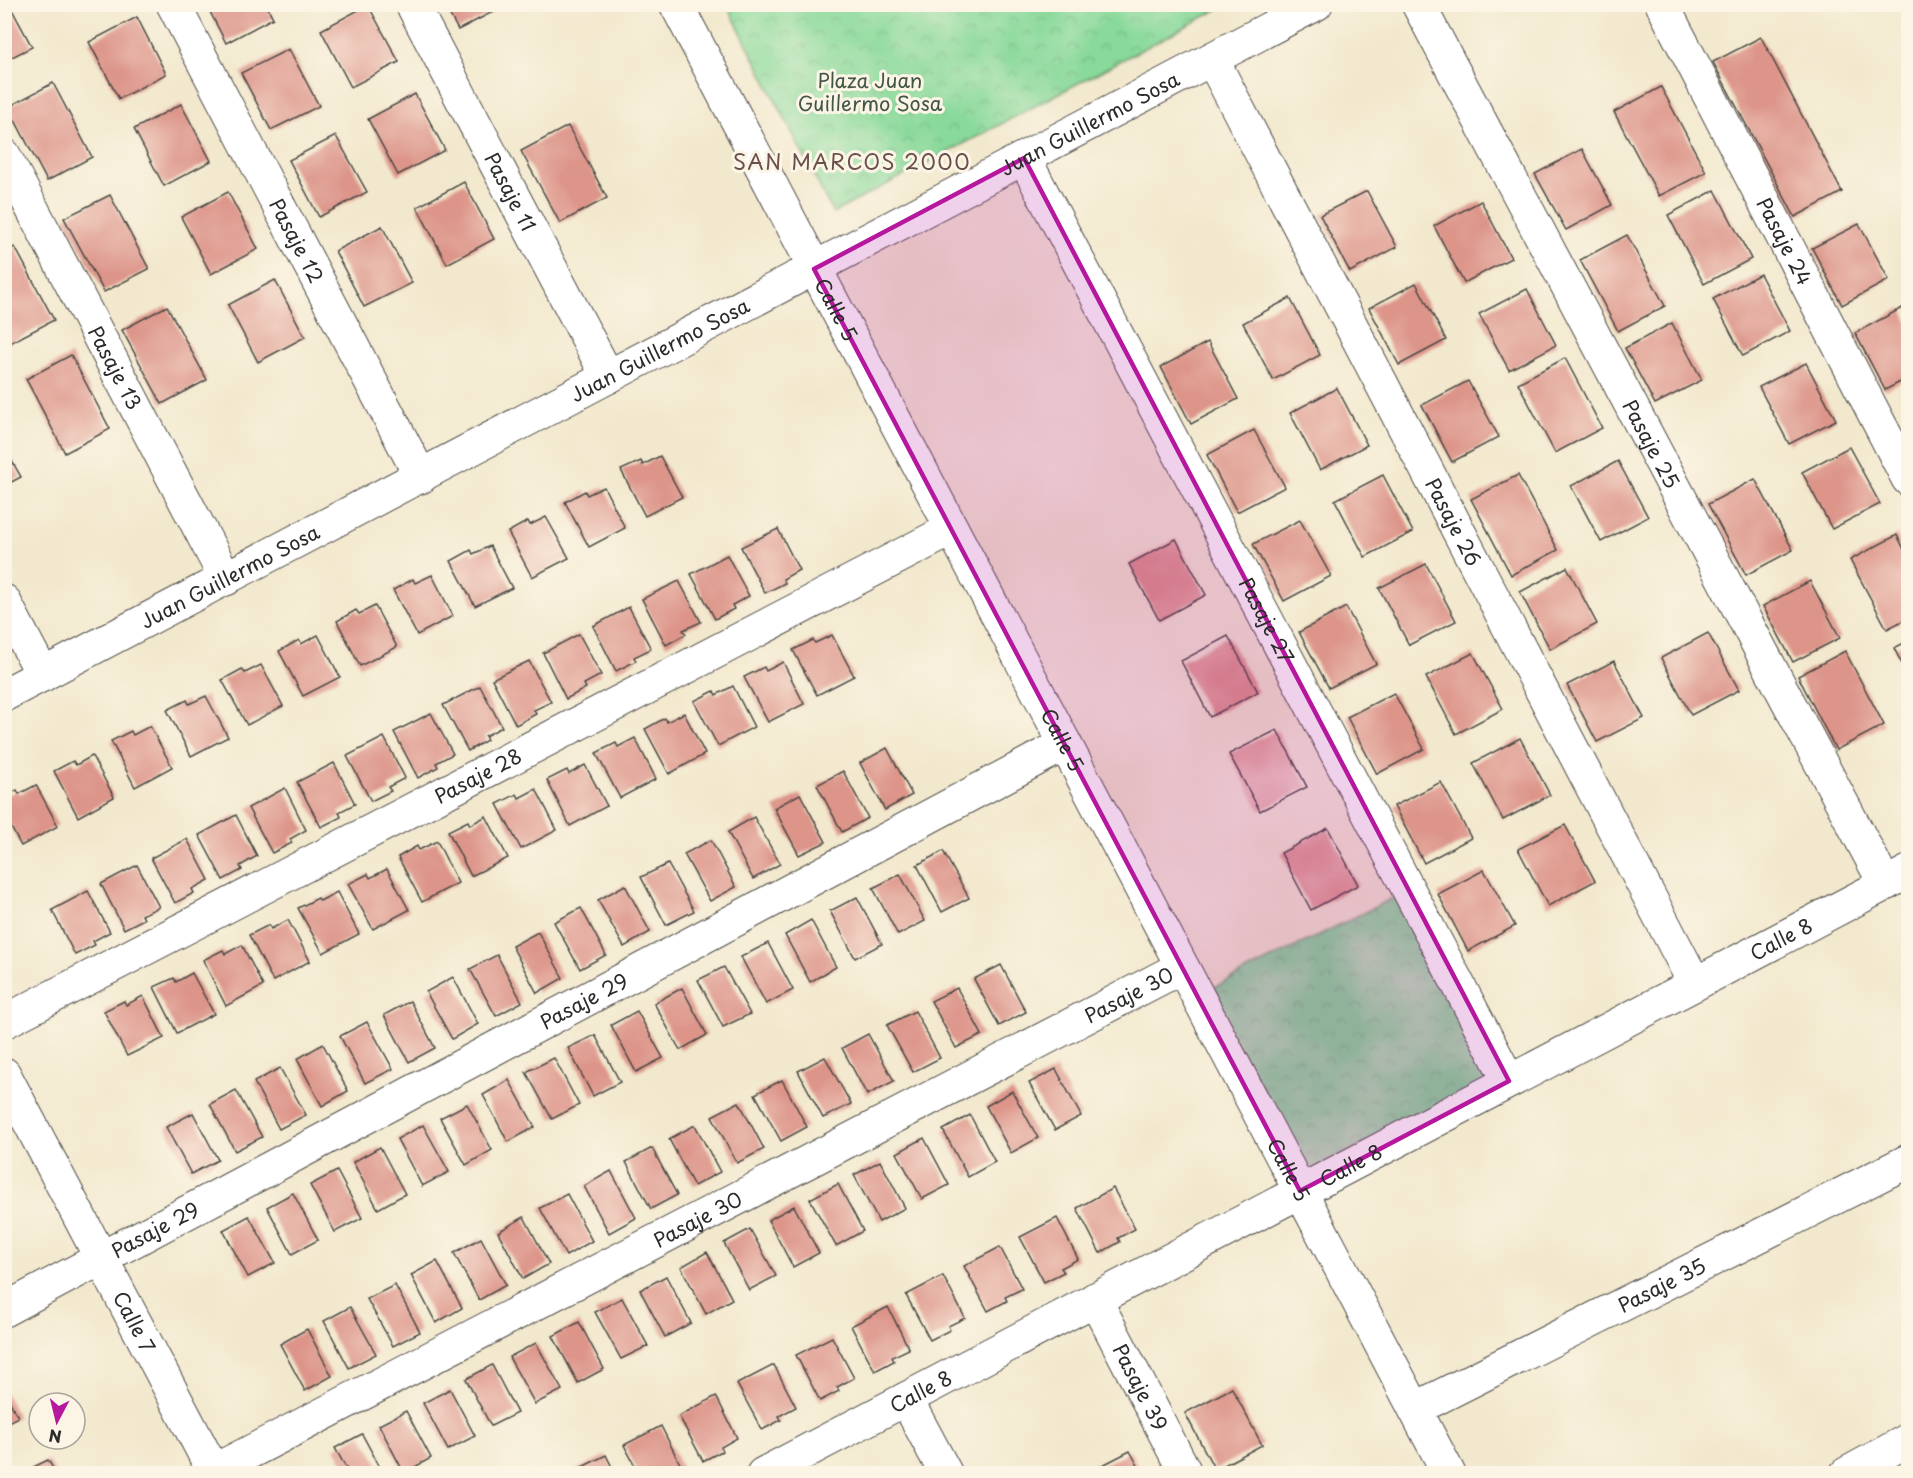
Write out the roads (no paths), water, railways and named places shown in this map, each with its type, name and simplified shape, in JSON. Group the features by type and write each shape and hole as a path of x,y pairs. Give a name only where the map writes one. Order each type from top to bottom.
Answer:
{"street":[{"name":"Pasaje 12","path":"174,4 421,477"},
{"name":"Pasaje 11","path":"411,4 608,377"},
{"name":"Calle 5","path":"676,4 1449,1473"},
{"name":"Juan Guillermo Sosa","path":"4,695 1316,4"},
{"name":"Pasaje 25","path":"1418,4 1897,878"},
{"name":"Pasaje 24","path":"1662,4 1908,479"},
{"name":"Pasaje 26","path":"1212,59 1695,984"},
{"name":"Pasaje 13","path":"4,155 226,579"},
{"name":"Pasaje 27","path":"1024,158 1509,1081"},
{"name":"Pasaje 28","path":"4,1022 952,530"},
{"path":"4,601 43,675"},
{"name":"Pasaje 29","path":"4,1310 1065,744"},
{"name":"Calle 8","path":"763,1473 1897,878"},
{"name":"Pasaje 30","path":"212,1473 1182,967"},
{"name":"Calle 7","path":"4,1074 212,1473"},
{"name":"Pasaje 35","path":"1415,1409 1908,1161"},
{"name":"Pasaje 39","path":"1095,1299 1186,1473"},
{"path":"906,1399 946,1473"},
{"path":"1846,1473 1908,1440"}],"district":[{"name":"SAN MARCOS 2000","path":"852,161"}],"park label":[{"name":"Plaza Juan Guillermo Sosa","path":"870,92"}]}
